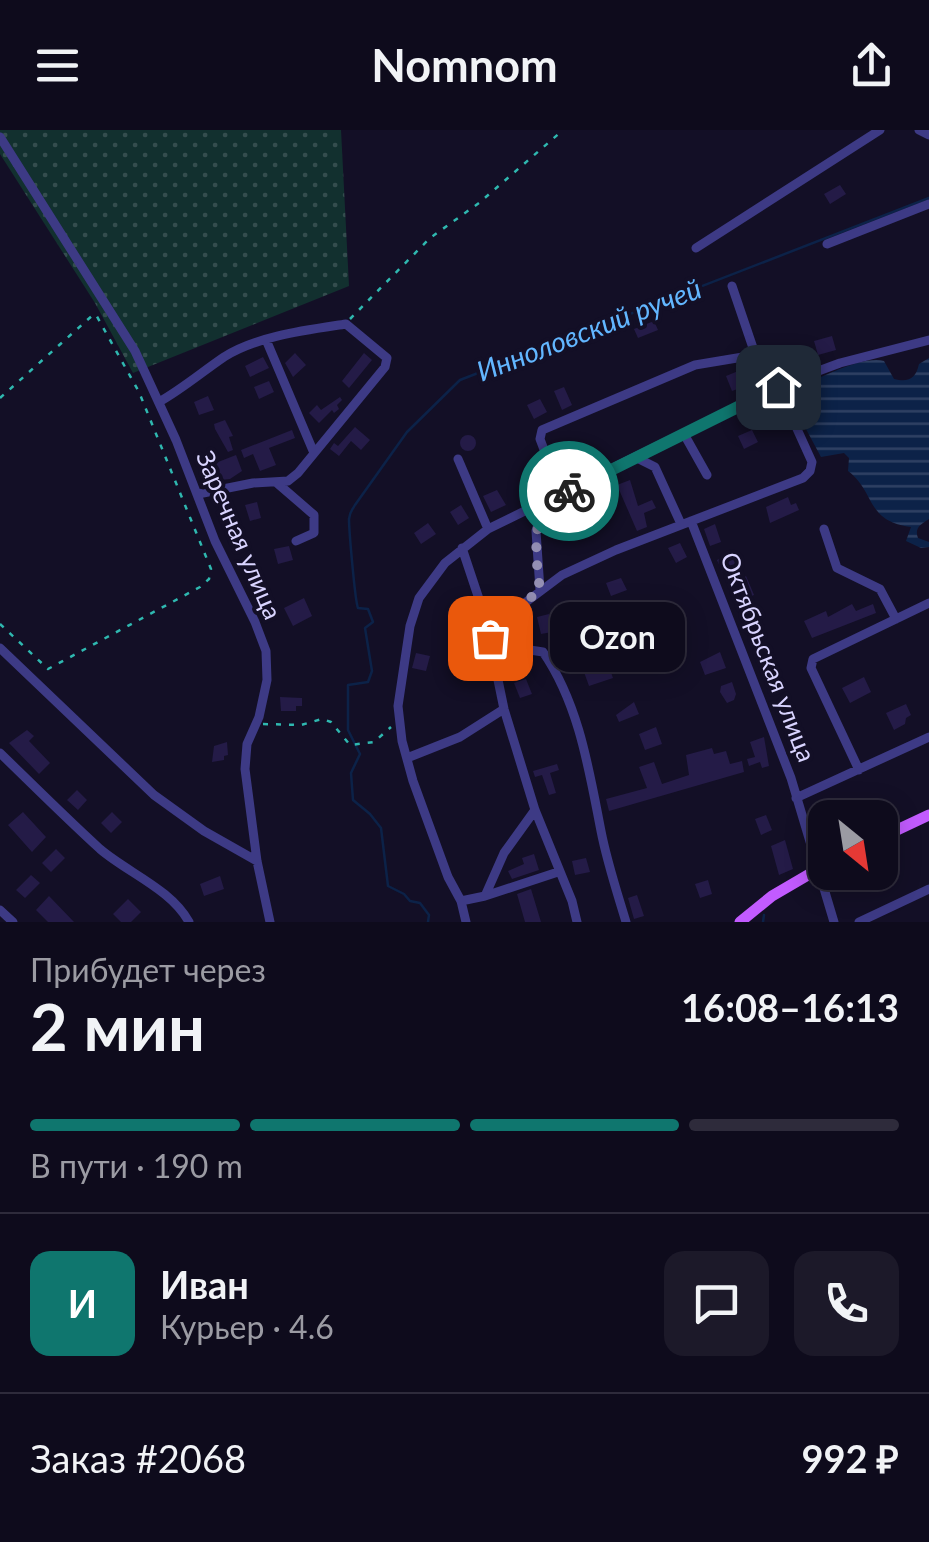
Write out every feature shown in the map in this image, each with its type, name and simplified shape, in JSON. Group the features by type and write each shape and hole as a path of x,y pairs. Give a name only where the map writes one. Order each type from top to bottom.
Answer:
{"main road":[{"path":"898,830 929,815"},
{"path":"740,922 772,896 808,875"}],"street":[{"path":"696,248 880,130"},
{"path":"919,130 929,135"},
{"name":"Заречная улица","path":"0,137 135,351 198,494 214,541 256,622 266,650 266,680 247,744 245,769 270,922"},
{"path":"827,244 929,204"},
{"path":"486,617 518,608 580,567 810,472 812,462 755,355 732,286"},
{"path":"159,402 226,356 346,324 387,358 385,367 298,473 277,483 253,483 198,494"},
{"path":"466,922 461,901 433,838 400,724 400,689 410,626 420,598 445,564 488,529 773,389 840,362 929,340"},
{"path":"267,342 314,454"},
{"path":"560,495 540,439 542,430 695,365 755,355"},
{"path":"684,434 706,475"},
{"path":"638,458 655,467 662,445"},
{"path":"458,459 488,529"},
{"name":"Октябрьская улица","path":"655,467 686,522 808,831"},
{"path":"277,483 314,516 314,533 296,541"},
{"path":"540,590 536,532 544,503"},
{"path":"824,529 837,568 880,589 896,619"},
{"path":"462,548 486,617 504,709 534,810 577,922"},
{"path":"859,770 811,668 813,659 929,603"},
{"path":"0,648 154,795 204,831 257,860"},
{"path":"495,659 530,650 543,652 560,675 581,739 626,922"},
{"path":"407,758 460,737 504,709"},
{"path":"796,798 929,737"},
{"path":"0,753 102,851 163,894 184,912 189,922"},
{"path":"486,896 504,853 534,810"},
{"path":"461,901 558,872"},
{"path":"859,922 929,889"},
{"name":"Октябрьская улица","path":"826,890 834,922"},
{"path":"0,910 13,922"}],"path":[{"path":"346,324 430,238 509,179 563,130"},
{"path":"0,398 96,313 140,392 211,569 209,579 200,587 48,669 0,624"},
{"path":"256,723 301,726 322,719 332,722 350,745 374,742 400,724"}],"green space":[{"path":"0,130 341,130 349,286 133,373 95,303 0,154"}],"water":[{"path":"929,358 929,519 917,532 918,538 929,542 929,547 921,548 906,541 911,527 896,524 878,512 848,471 849,458 844,453 821,457 792,403 799,388 853,364 884,361 894,379 908,380 919,364"}],"building":[{"path":"840,185 846,194 830,204 824,194"},
{"path":"654,321 658,330 638,338 634,329"},
{"path":"832,336 836,350 818,355 814,341"},
{"path":"295,353 306,365 293,377 285,363"},
{"path":"364,353 372,360 349,388 342,381"},
{"path":"263,357 269,368 250,377 245,366"},
{"path":"748,367 754,383 732,391 726,376"},
{"path":"269,381 274,392 259,399 254,387"},
{"path":"564,387 572,405 562,410 554,391"},
{"path":"208,396 214,410 199,415 194,402"},
{"path":"340,397 339,409 334,413 332,410 319,423 309,413 317,405 321,410"},
{"path":"540,399 547,412 534,419 527,405"},
{"path":"225,420 233,436 229,437 233,450 228,452 214,424"},
{"path":"355,427 370,440 361,450 351,441 339,456 330,449 334,443 338,446"},
{"path":"292,430 295,438 269,448 276,465 260,471 253,454 244,458 241,450"},
{"path":"752,430 758,442 744,449 738,436"},
{"path":"468,435 476,443 468,451 460,443"},
{"path":"236,455 242,471 220,480 213,464"},
{"path":"630,480 638,506 652,500 656,508 644,513 647,527 637,531 617,485"},
{"path":"497,490 506,505 491,512 483,496"},
{"path":"788,497 799,510 770,523 766,507"},
{"path":"257,502 261,518 250,521 245,505"},
{"path":"461,505 469,518 458,525 450,512"},
{"path":"428,523 436,534 421,544 414,533"},
{"path":"715,524 721,542 710,546 704,529"},
{"path":"680,543 687,557 676,563 668,548"},
{"path":"289,546 293,560 278,564 274,549"},
{"path":"731,553 736,565 722,572 717,560"},
{"path":"746,576 754,595 744,599 738,583"},
{"path":"621,578 627,590 611,596 606,583"},
{"path":"304,598 312,616 293,626 284,608"},
{"path":"852,604 856,611 873,604 876,613 812,638 804,621 826,611 828,617"},
{"path":"549,614 552,632 541,634 537,617"},
{"path":"471,645 472,649 481,647 484,658 465,663 461,647"},
{"path":"720,652 726,668 705,675 700,662"},
{"path":"416,653 430,656 426,671 412,668"},
{"path":"608,664 613,678 589,686 584,672"},
{"path":"864,677 871,692 850,703 842,688"},
{"path":"526,679 532,694 520,698 514,683"},
{"path":"732,682 736,694 727,703 721,686"},
{"path":"280,697 302,698 302,706 296,706 296,711 281,711"},
{"path":"634,702 639,714 619,722 616,715"},
{"path":"906,704 911,715 894,730 886,713"},
{"path":"656,727 662,744 645,750 639,734"},
{"path":"27,730 34,736 29,741 50,763 39,774 9,743"},
{"path":"764,737 769,766 762,768 760,762 749,766 747,759 755,757 750,742"},
{"path":"227,742 228,755 212,762 214,746"},
{"path":"712,748 714,754 726,751 730,764 742,761 744,772 609,811 606,799 647,788 639,767 654,762 662,784 689,775 686,755"},
{"path":"557,764 559,770 550,773 556,793 549,795 542,775 535,777 533,771"},
{"path":"77,790 87,800 78,810 67,800"},
{"path":"23,812 46,837 32,852 8,825"},
{"path":"112,812 122,822 111,833 101,823"},
{"path":"766,815 772,830 761,835 755,819"},
{"path":"785,840 793,869 779,875 771,846"},
{"path":"56,849 65,858 51,872 42,863"},
{"path":"534,854 539,870 512,879 508,871 524,864 522,858"},
{"path":"586,858 590,872 575,875 572,861"},
{"path":"31,875 40,883 25,898 16,890"},
{"path":"220,876 224,889 204,896 200,884"},
{"path":"708,880 712,894 700,898 695,884"},
{"path":"531,889 541,922 525,922 517,894"},
{"path":"637,895 644,916 634,919 628,898"},
{"path":"49,896 74,922 48,922 36,910"},
{"path":"128,899 141,912 131,922 121,922 113,914"}],"waterway":[{"name":"Инноловский ручей","path":"428,922 429,915 420,903 388,886 381,828 353,800 351,773 360,754 348,730 348,685 368,682 372,671 365,628 373,622 368,609 358,608 357,603 349,519 355,505 407,432 460,380 929,198"},
{"path":"763,922 764,915"}],"way so far":[{"path":"490,638 486,617 518,608 540,590 538,520 544,503 569,491"}],"place":[{"name":"Ozon","path":"490,638"}],"route":[{"path":"569,491 778,387"}]}
